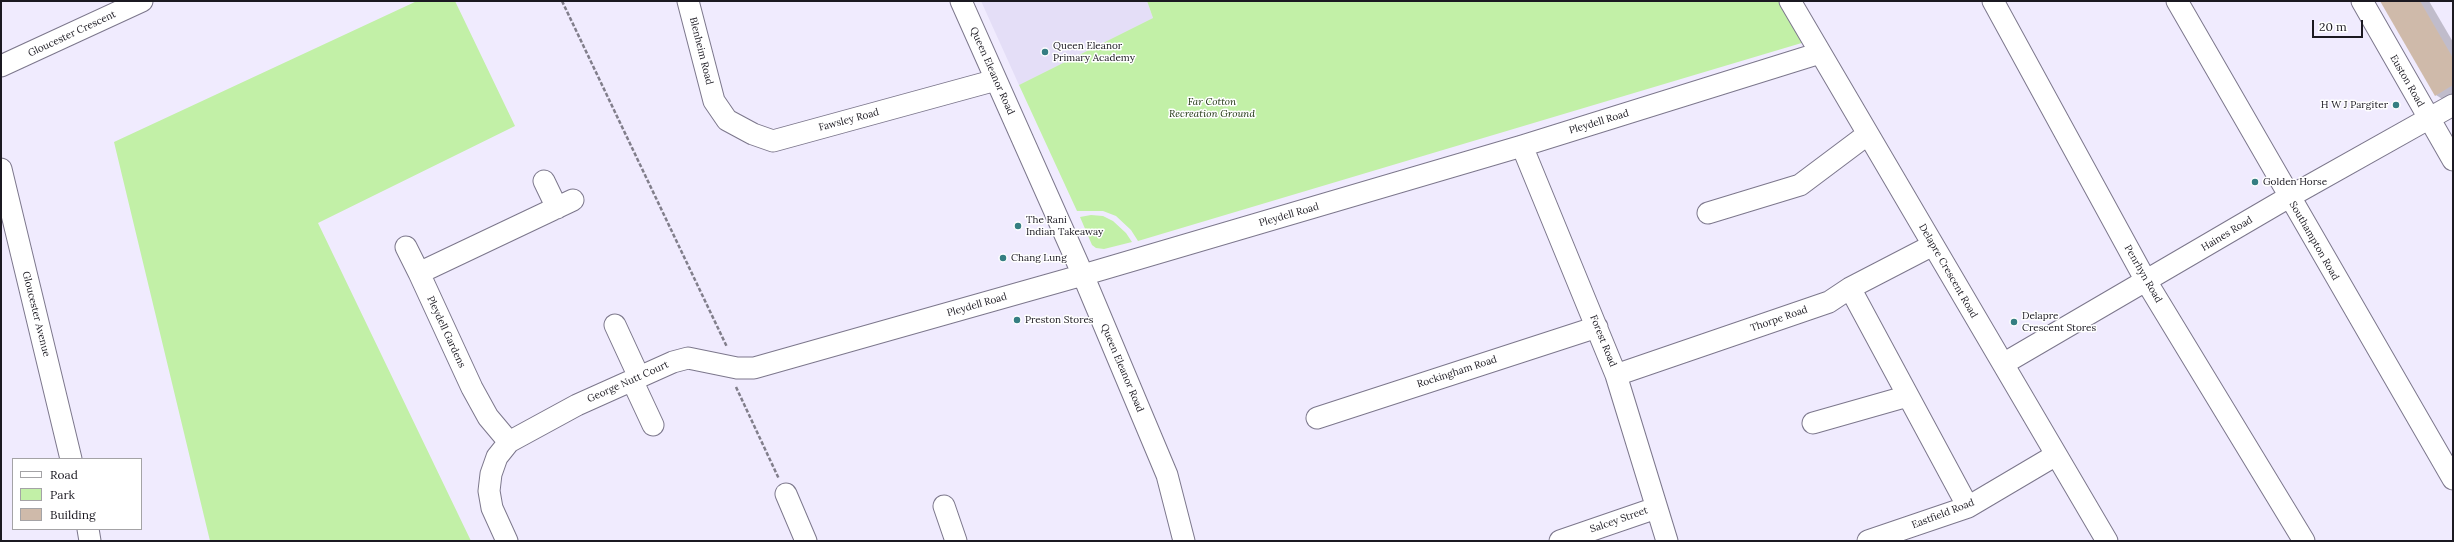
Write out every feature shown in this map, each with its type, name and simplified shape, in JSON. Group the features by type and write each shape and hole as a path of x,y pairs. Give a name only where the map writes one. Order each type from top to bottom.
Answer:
{"street":[{"name":"Gloucester Crescent","path":"1,66 142,1"},
{"name":"Blenheim Road","path":"688,1 714,101"},
{"name":"Queen Eleanor Road","path":"961,1 1083,275 1167,475 1184,541"},
{"name":"Delapre Crescent Road","path":"1790,1 2107,541"},
{"name":"Penrhyn Road","path":"1993,1 2146,281 2304,541"},
{"name":"Southampton Road","path":"2177,1 2288,197 2453,480"},
{"name":"Euston Road","path":"2362,1 2453,160"},
{"name":"Pleydell Road","path":"745,368 1083,275 1522,146 1820,53"},
{"name":"Fawsley Road","path":"714,101 727,120 753,134 773,141 996,80"},
{"name":"Haines Road","path":"2003,364 2288,197 2453,105"},
{"path":"1708,213 1800,185 1868,134"},
{"name":"Forest Road","path":"1522,146 1616,374 1667,541"},
{"name":"Gloucester Avenue","path":"2,178 71,458"},
{"path":"419,273 565,204 544,180"},
{"name":"Thorpe Road","path":"1616,374 1829,302 1850,288 1933,245"},
{"name":"Pleydell Gardens","path":"406,247 472,388 488,417 509,442"},
{"path":"1850,288 1968,506"},
{"path":"615,325 653,425"},
{"name":"Rockingham Road","path":"1317,418 1597,327"},
{"name":"George Nutt Court","path":"509,442 577,405 673,362 688,358 745,368"},
{"path":"1813,423 1908,396"},
{"path":"507,541 492,508 489,491 490,474 497,457 509,442"},
{"name":"Eastfield Road","path":"1868,541 1968,506 2056,455"},
{"path":"786,494 806,541"},
{"path":"944,506 956,541"},
{"name":"Salcey Street","path":"1560,541 1656,508"},
{"path":"88,530 90,541"}],"path":[{"path":"562,1 745,368 735,386 786,494"}],"shaded area":[{"name":"Queen Eleanor Primary Academy","path":"981,1 1147,1 1153,18 1019,85"}],"green space":[{"path":"417,1 455,1 515,126 318,223 471,541 210,541 114,142"},
{"name":"Far Cotton Recreation Ground","path":"1147,1 1781,1 1805,42 1138,241 1131,230 1116,216 1103,211 1077,211 1019,85 1153,18"},
{"path":"1091,215 1103,216 1113,221 1126,233 1132,242 1104,249 1096,248 1092,245 1080,217"}],"building":[{"path":"2380,1 2420,1 2453,58 2453,85 2435,96"}],"place":[{"name":"Queen Eleanor Primary Academy","path":"1045,52"},
{"name":"H W J Pargiter","path":"2396,105"},
{"name":"Golden Horse","path":"2255,182"},
{"name":"The Rani Indian Takeaway","path":"1018,226"},
{"name":"Chang Lung","path":"1003,258"},
{"name":"Preston Stores","path":"1017,320"},
{"name":"Delapre Crescent Stores","path":"2014,322"}]}
